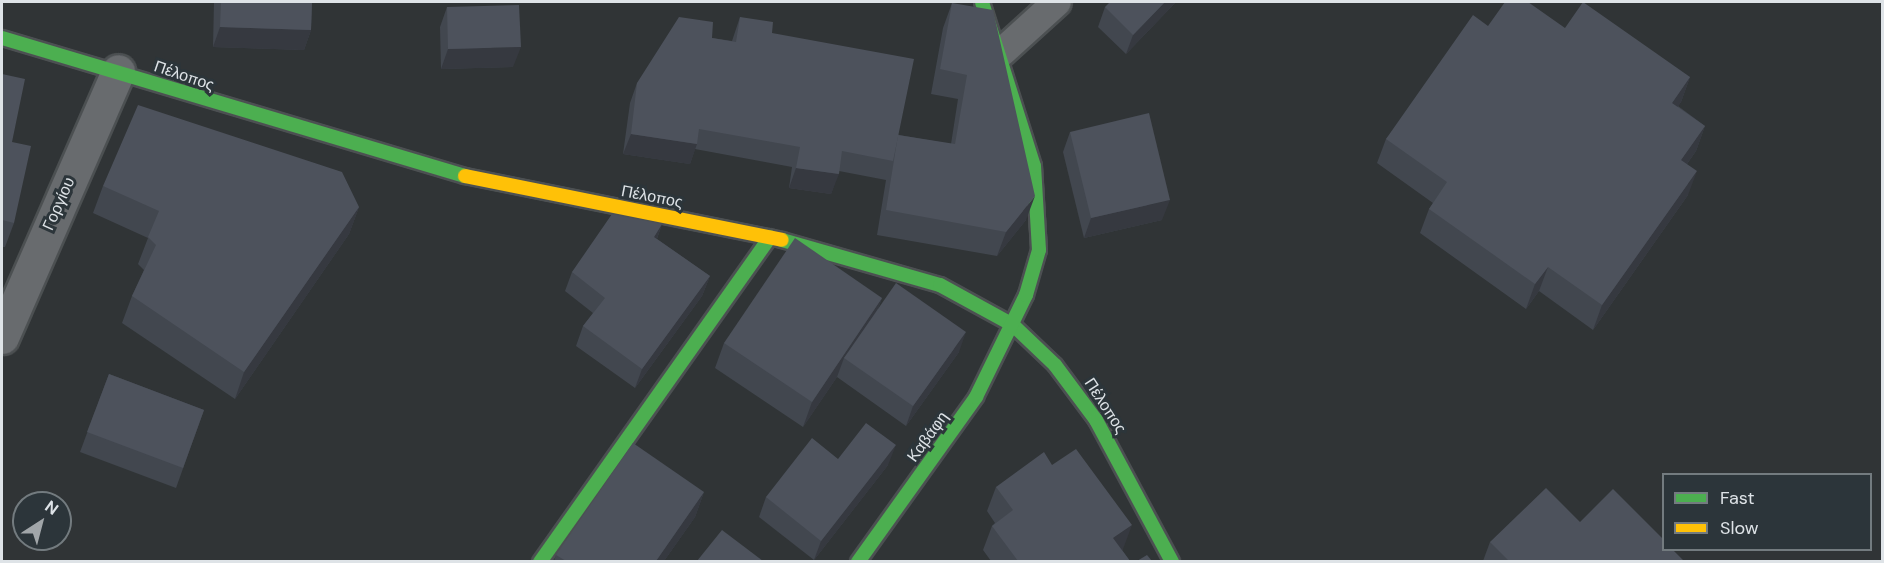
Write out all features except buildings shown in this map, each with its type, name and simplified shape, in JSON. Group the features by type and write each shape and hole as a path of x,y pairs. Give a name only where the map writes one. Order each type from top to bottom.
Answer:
{"street":[{"name":"Καβάφη","path":"858,561 976,397 1013,325 1034,270 1041,218 1034,166 1002,52 982,2"},
{"name":"Πέλοπος","path":"2,38 118,71 424,168 770,237 910,274 974,300 1013,325 1055,365 1096,420 1172,561"},
{"name":"Γοργίου","path":"2,337 118,71"},
{"path":"540,561 770,237"}],"lane":[{"path":"1002,52 1058,2"}],"traffic: fast":[{"path":"858,562 976,397 1026,295 1039,250 1034,166 982,2"},
{"path":"2,38 465,176"},
{"path":"540,562 770,237"},
{"path":"782,240 940,285 1013,325 1055,365 1096,420 1172,562"}],"traffic: slow":[{"path":"465,176 782,240"}]}
